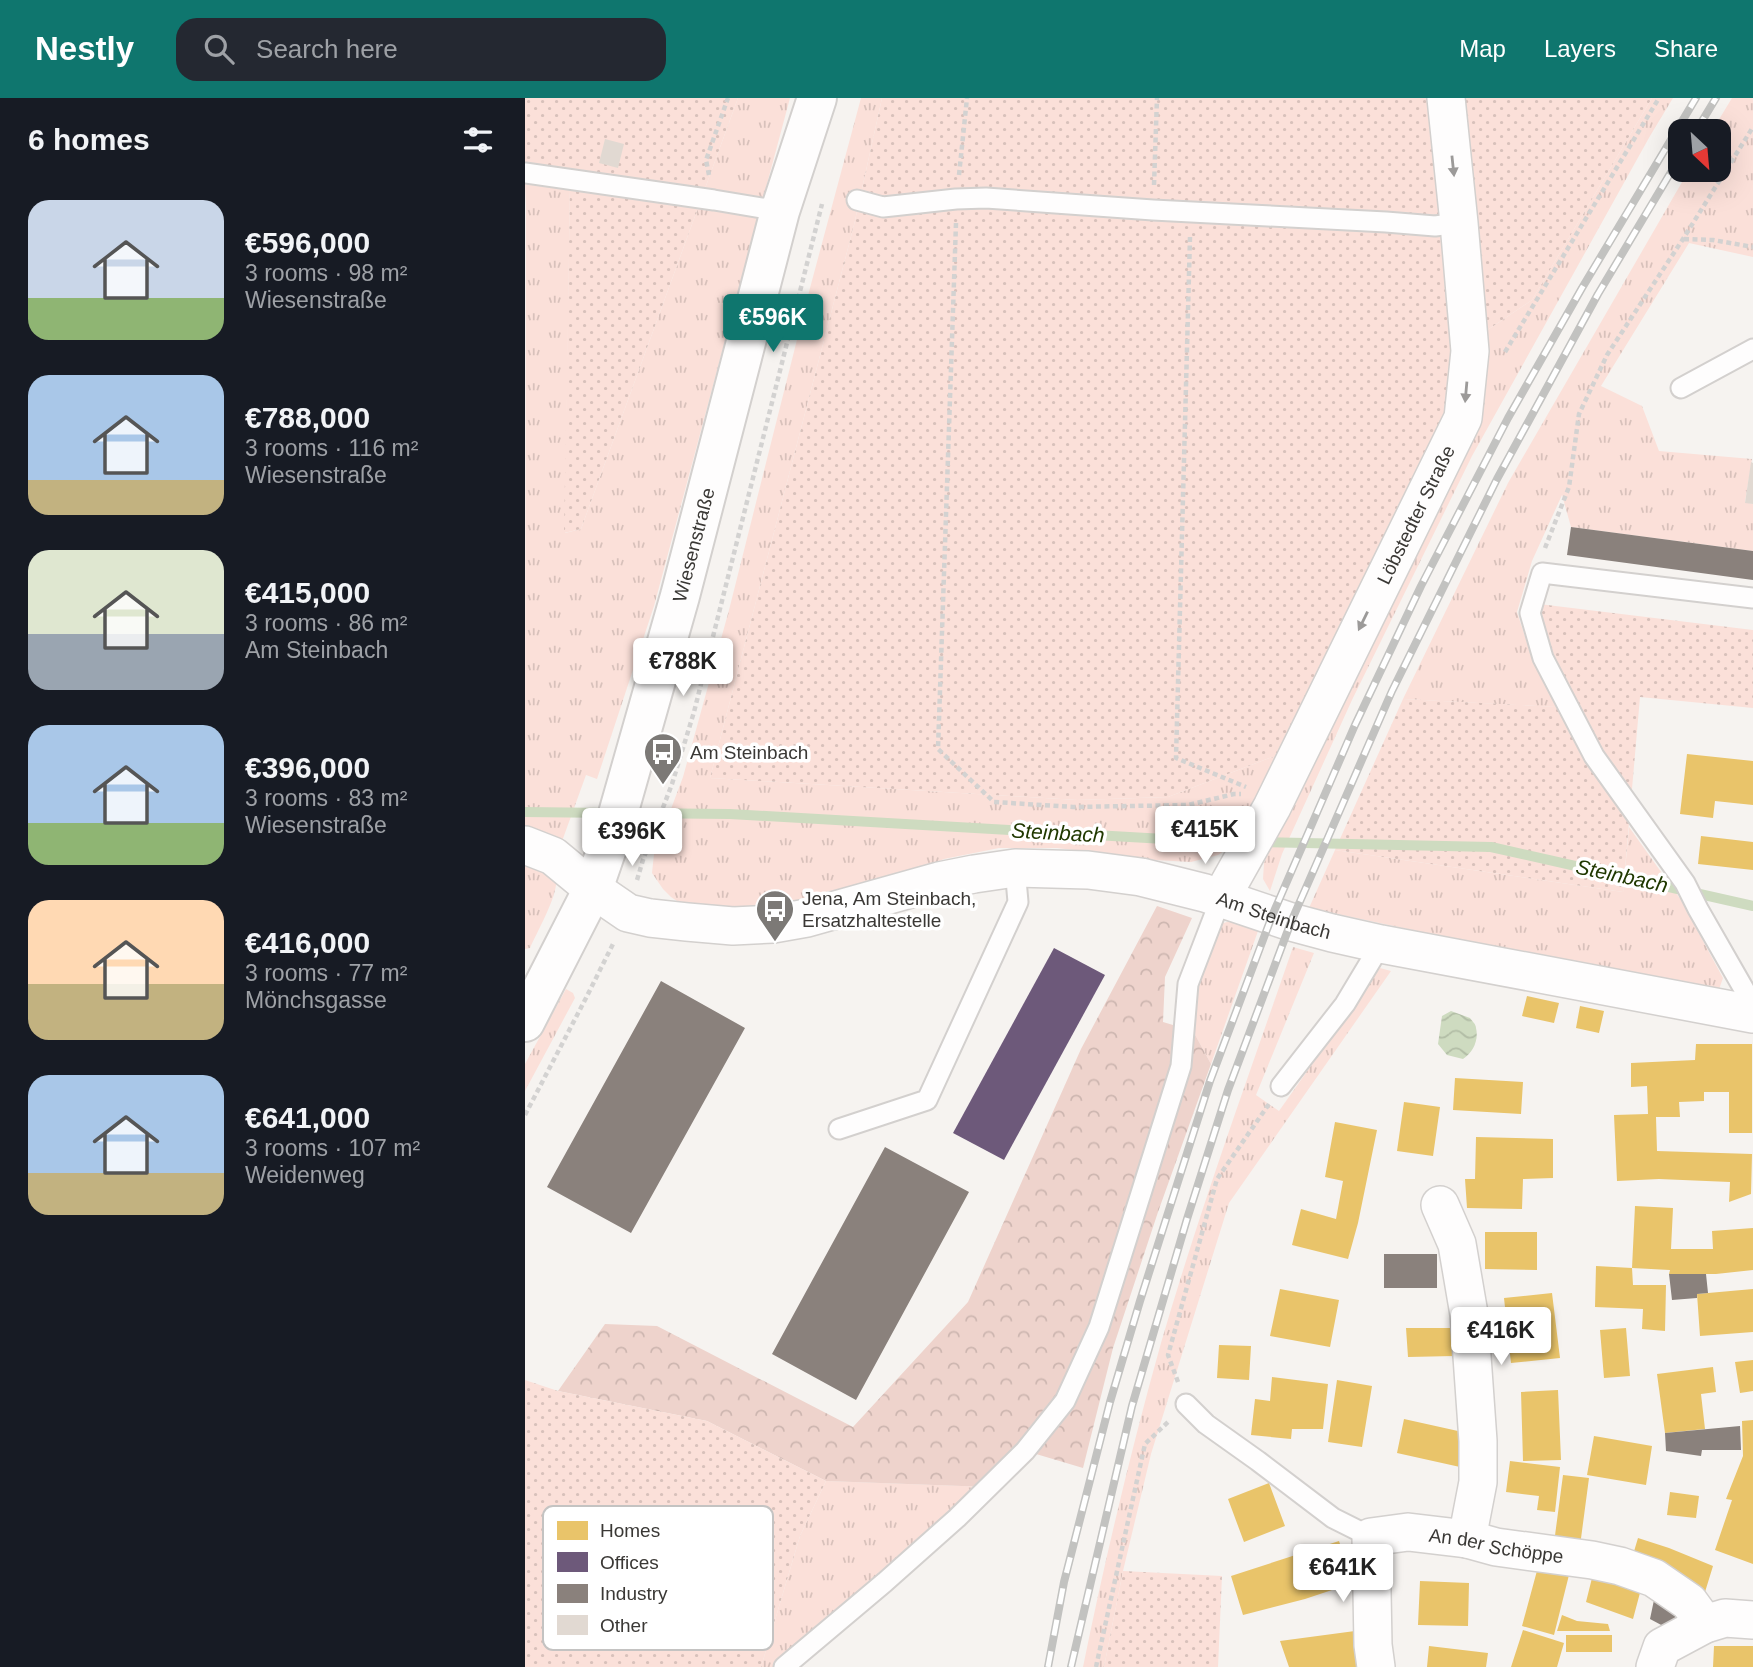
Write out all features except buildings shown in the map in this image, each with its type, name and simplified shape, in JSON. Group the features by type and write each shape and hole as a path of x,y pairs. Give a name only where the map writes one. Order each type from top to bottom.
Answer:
{"street":[{"name":"Wiesenstraße","path":"525,1022 593,889 628,784 780,211 817,98"},
{"name":"Löbstedter Straße","path":"1221,898 1274,802 1463,418 1470,351 1446,98"},
{"name":"Am Steinbach","path":"525,845 552,856 628,913 650,918 733,926 773,924 807,918 939,881 974,874 1015,868 1088,870 1154,880 1221,898 1291,922 1381,944 1753,1014"},
{"path":"1440,1205 1457,1244 1469,1314 1478,1441 1478,1482 1467,1539"},
{"name":"An der Schöppe","path":"1371,1537 1408,1532 1467,1539 1496,1547 1620,1566 1654,1578 1689,1602 1728,1620"},
{"path":"1371,1537 1372,1633 1376,1667"},
{"path":"1655,1667 1662,1647 1728,1620 1753,1592"}],"lane":[{"path":"525,173 780,211"},
{"path":"857,200 883,207 986,198 1435,226 1459,223"},
{"path":"1681,388 1753,349"},
{"path":"1753,598 1542,573 1530,613 1543,658 1594,756 1685,883 1753,1005"},
{"path":"839,1129 927,1100 1018,902 1015,868"},
{"path":"784,1667 957,1518 1025,1451 1065,1401 1099,1326 1181,1066 1188,984 1221,898"},
{"path":"1281,1086 1345,1004 1381,944"},
{"path":"1186,1404 1206,1424 1332,1518 1371,1537"}],"path":[{"path":"714,200 706,160 728,98"},
{"path":"967,98 957,199 938,749 994,802 1073,807 1188,804 1234,794 1274,802"},
{"path":"1153,210 1157,98"},
{"path":"1500,360 1658,98"},
{"path":"1542,573 1544,552 1569,487 1579,414 1607,355 1753,127"},
{"path":"525,1115 628,913 643,860 672,784 694,712 823,198"},
{"path":"1191,212 1176,758 1274,802"},
{"path":"1683,239 1713,240 1753,247"},
{"path":"1168,1354 1217,1179 1281,1086"},
{"path":"1096,1667 1145,1444 1186,1404"}],"green space":[{"path":"525,98 738,98 581,529 564,533 570,188 526,183 525,206"},
{"path":"738,98 790,98 654,606 597,779 586,775 561,844 525,832 526,183 570,188 565,533 581,529"},
{"path":"861,98 882,98 854,225 710,778 1077,800 1168,797 1272,757 1280,762 1237,839 1218,855 1191,862 1057,848 999,848 944,859 915,872 774,909 686,907 663,889 652,873 654,854 683,777 729,610"},
{"path":"882,98 1652,98 1532,300 1483,333 1280,762 1272,757 1168,797 1077,800 710,778 854,225"},
{"path":"1652,98 1673,98 1472,456 1352,700 1282,854 1270,891 1263,879 1264,863 1483,333 1532,300"},
{"path":"1732,98 1753,98 1753,257 1689,243 1601,386 1642,406 1659,451 1752,459 1745,502 1753,504 1753,551 1571,527 1562,495 1532,561 1517,612 1532,658 1556,707 1403,699 1508,483 1682,182 1731,182 1731,119 1719,119"},
{"path":"1539,604 1753,630 1753,708 1640,697 1623,892 1335,850 1403,699 1580,708 1550,650"},
{"path":"1629,827 1681,900 1723,978 1717,995 1309,908 1335,850 1623,892"},
{"path":"525,862 556,878 556,885 551,903 530,948 525,949"},
{"path":"1157,906 1192,918 1165,977 1163,1022 1193,1031 1211,1064 1113,1348 1083,1468 1026,1451 989,1487 826,1481 707,1421 558,1391 605,1324 657,1326 853,1427 968,1302 1081,1049"},
{"path":"1227,922 1258,931 1211,1064 1193,1031 1195,1001 1203,959 1220,924"},
{"path":"1293,947 1314,953 1256,1095 1279,1111 1380,968 1391,971 1229,1203 1151,1454 1123,1571 1104,1667 1083,1667 1119,1505 1161,1343 1208,1193"},
{"path":"566,989 573,993 575,998 525,1091 525,1064"},
{"path":"525,1380 558,1391 707,1421 826,1481 800,1536 773,1627 773,1506 543,1506 543,1650 766,1650 761,1667 525,1667"},
{"path":"826,1481 989,1487 784,1667 761,1667 766,1650 773,1650 773,1627 800,1536"},
{"path":"1123,1571 1222,1576 1218,1667 1104,1667"}],"water":[{"path":"1451,1011 1470,1018 1476,1027 1474,1046 1463,1059 1447,1055 1438,1044 1442,1016"}],"waterway":[{"name":"Steinbach","path":"525,812 612,813"},
{"name":"Steinbach","path":"627,813 730,814 1244,842"},
{"name":"Steinbach","path":"1263,842 1491,847 1753,906"}],"railway":[{"path":"1048,1667 1064,1582 1110,1402 1140,1301 1210,1081 1272,916 1355,725 1421,586 1508,418 1696,98"},
{"path":"1703,119 1716,98"},
{"path":"1071,1667 1132,1406 1187,1219 1228,1090 1291,922 1392,691 1497,479 1598,294 1668,177"}],"place":[{"name":"Am Steinbach","path":"663,786"},
{"name":"Jena, Am Steinbach, Ersatzhaltestelle","path":"775,943"}]}
